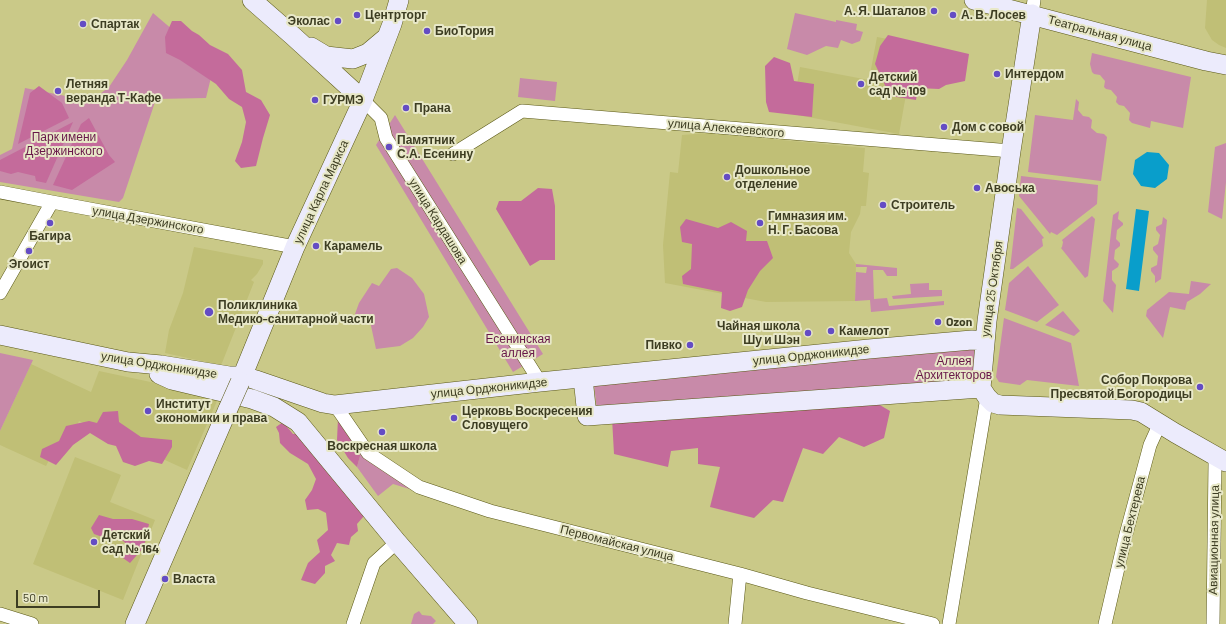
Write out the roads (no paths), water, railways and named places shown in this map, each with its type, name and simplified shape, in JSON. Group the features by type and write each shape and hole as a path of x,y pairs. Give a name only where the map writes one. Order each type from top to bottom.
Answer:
{"street":[{"name":"улица Кардашова","path":"252,0 381,118 386,138 540,382"},
{"name":"улица Карла Маркса","path":"135,624 241,379 296,247 362,100 387,38 398,0"},
{"name":"Театральная улица","path":"974,0 1033,7 1206,61 1226,65"},
{"name":"улица 25 Октября","path":"950,624 984,392 985,341 1011,151 1033,7"},
{"name":"улица Кардашова","path":"293,36 326,56 353,59 368,53 387,38"},
{"name":"улица Алексеевского","path":"453,154 522,111 1011,151"},
{"name":"улица Дзержинского","path":"0,192 296,247"},
{"path":"0,293 52,202"},
{"name":"улица Орджоникидзе","path":"0,335 128,362 161,365 241,379 256,380 322,403 335,405 540,382 932,343 972,340 985,341"},
{"path":"128,362 172,380 252,399 274,407 298,422 397,542 468,624"},
{"path":"583,378 587,416 984,392 993,403 1000,404 1132,410 1141,412 1222,459"},
{"name":"Первомайская улица","path":"335,405 368,454 419,487 490,511 933,624"},
{"name":"улица Бехтерева","path":"1105,624 1125,538 1150,445 1160,423"},
{"name":"Авиационная улица","path":"1213,624 1215,463 1222,459"},
{"path":"353,624 374,563 397,542"},
{"path":"735,624 740,574"},
{"path":"0,614 32,624"}],"water":[{"path":"1147,152 1159,153 1169,165 1167,179 1155,188 1141,186 1133,174 1135,160"},
{"path":"1136,209 1149,211 1139,291 1126,289"}],"place":[{"name":"А. Я. Шаталов","path":"934,11"},
{"name":"Центрторг","path":"357,15"},
{"name":"А. В. Лосев","path":"953,15"},
{"name":"Эколас","path":"338,21"},
{"name":"Спартак","path":"83,24"},
{"name":"БиоТория","path":"427,31"},
{"name":"Интердом","path":"997,74"},
{"name":"Детский сад № 109","path":"861,84"},
{"name":"Летняя веранда Т-Кафе","path":"58,91"},
{"name":"ГУРМЭ","path":"315,100"},
{"name":"Прана","path":"406,108"},
{"name":"Дом с совой","path":"944,127"},
{"name":"Памятник С.А. Есенину","path":"389,147"},
{"name":"Дошкольное отделение","path":"727,177"},
{"name":"Авоська","path":"977,188"},
{"name":"Строитель","path":"883,205"},
{"name":"Багира","path":"50,223"},
{"name":"Гимназия им. Н. Г. Басова","path":"760,223"},
{"name":"Карамель","path":"316,246"},
{"name":"Эгоист","path":"29,251"},
{"name":"Поликлиника Медико-санитарной части","path":"209,312"},
{"name":"Ozon","path":"938,322"},
{"name":"Камелот","path":"831,331"},
{"name":"Чайная школа Шу и Шэн","path":"808,333"},
{"name":"Пивко","path":"690,345"},
{"name":"Собор Покрова Пресвятой Богородицы","path":"1200,387"},
{"name":"Институт экономики и права","path":"148,411"},
{"name":"Церковь Воскресения Словущего","path":"454,418"},
{"name":"Воскресная школа","path":"382,432"},
{"name":"Детский сад № 164","path":"94,542"},
{"name":"Власта","path":"165,579"}],"park label":[{"name":"Парк имени Дзержинского","path":"64,144"},
{"name":"Есенинская аллея","path":"518,346"},
{"name":"Аллея Архитекторов","path":"954,368"}]}
